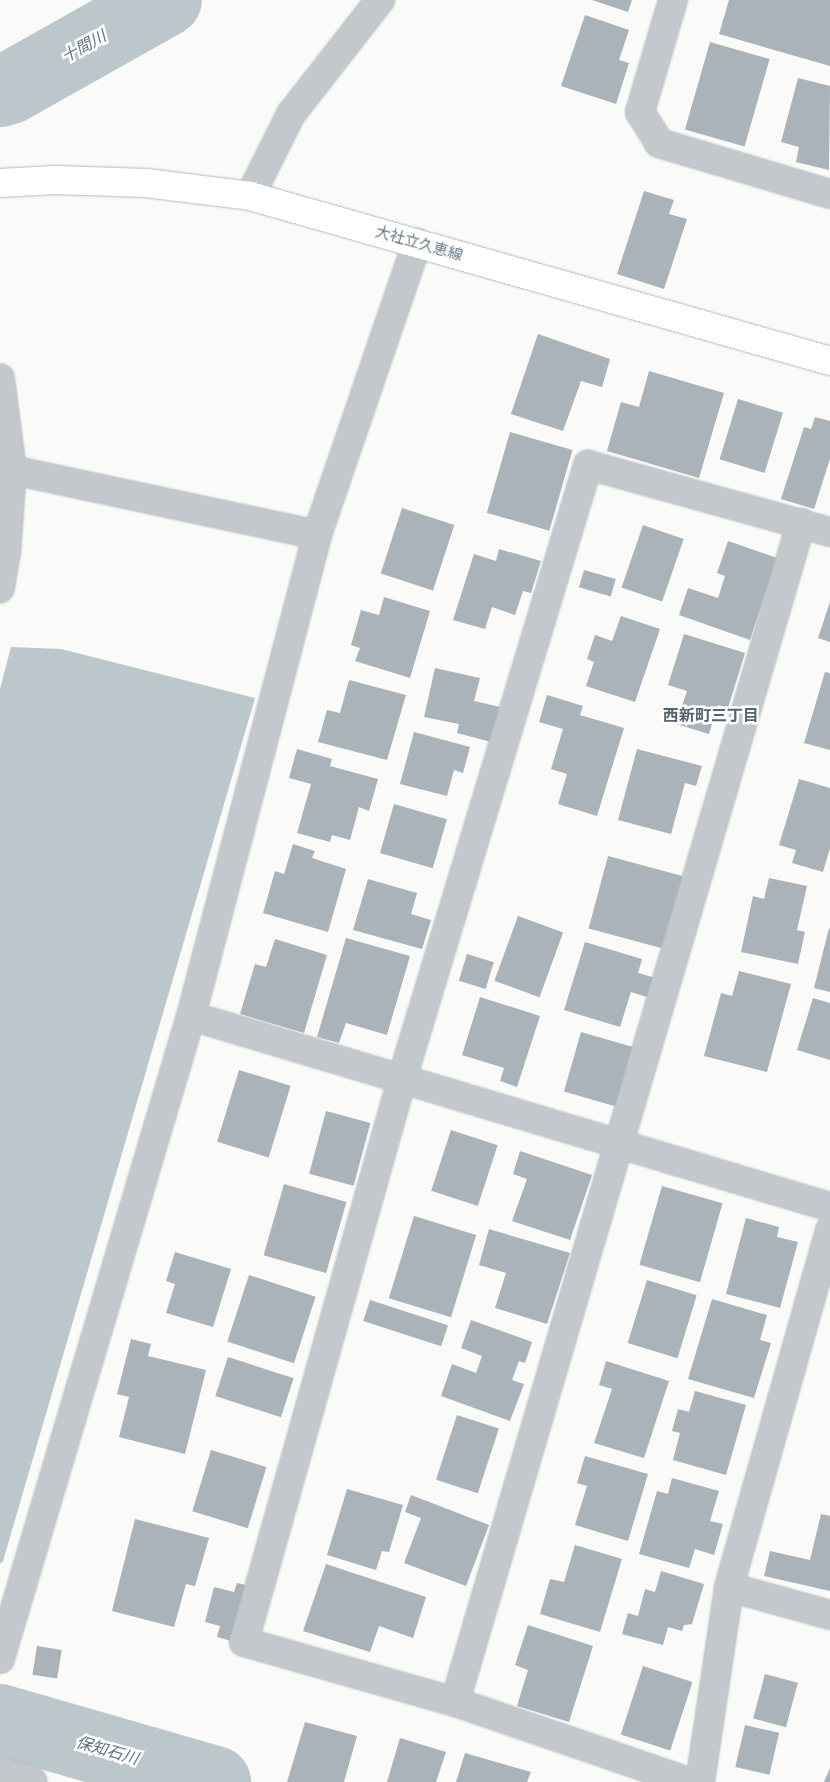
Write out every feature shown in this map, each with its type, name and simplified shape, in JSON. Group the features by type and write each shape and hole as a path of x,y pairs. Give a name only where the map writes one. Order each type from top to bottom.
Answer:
{"main road":[{"name":"大社立久恵線","path":"0,183 55,180 146,183 250,196 830,361"}],"street":[{"path":"250,196 291,114 380,0"},
{"path":"673,0 640,112 659,143 830,194"},
{"path":"0,1659 191,1016 317,535 417,243"},
{"path":"0,378 6,469 6,552 0,588"},
{"path":"689,1782 455,1702 244,1642 402,1078 588,465 830,532"},
{"path":"6,469 317,535"},
{"path":"455,1702 801,524"},
{"path":"191,1016 619,1143 830,1208"},
{"path":"700,1782 729,1587 830,1230"},
{"path":"729,1587 830,1615"},
{"path":"0,1772 32,1782"}],"shaded area":[{"path":"11,647 61,649 255,698 3,1561 0,1564 0,689"}],"building":[{"path":"592,0 632,0 628,12"},
{"path":"729,0 830,0 830,66 719,34"},
{"path":"585,15 629,30 619,60 629,63 616,104 561,86"},
{"path":"710,42 770,59 745,147 685,129"},
{"path":"798,78 830,86 829,170 796,162 799,147 781,142"},
{"path":"644,191 674,200 669,214 687,219 664,289 617,274"},
{"path":"538,334 610,359 602,387 581,381 563,431 511,414"},
{"path":"649,371 724,393 699,478 607,451 621,402 639,407"},
{"path":"738,399 783,413 765,473 720,459"},
{"path":"815,417 830,421 830,459 814,509 781,499 804,427 811,429"},
{"path":"510,432 572,450 549,531 487,513"},
{"path":"402,508 454,525 433,591 381,574"},
{"path":"643,525 684,539 662,601 622,587"},
{"path":"728,541 777,558 750,640 679,615 688,588 718,598 725,576 717,573"},
{"path":"499,549 541,561 531,593 523,591 515,615 492,607 485,629 453,620 474,554 496,561"},
{"path":"584,570 616,579 611,596 579,587"},
{"path":"384,597 430,611 410,678 355,661 360,648 351,645 361,610 379,615"},
{"path":"830,602 830,642 818,638"},
{"path":"621,616 660,629 635,702 586,686 594,662 587,659 595,635 612,641"},
{"path":"684,634 745,653 728,708 718,705 709,734 676,724 687,691 668,685"},
{"path":"435,668 480,678 474,701 500,707 491,742 457,733 459,724 424,717"},
{"path":"825,672 830,673 830,750 804,743"},
{"path":"349,680 406,695 387,760 318,742 327,710 340,713"},
{"path":"547,695 583,706 580,715 624,728 597,816 558,804 567,774 551,769 563,729 539,722"},
{"path":"414,732 470,747 463,773 454,770 447,796 400,784"},
{"path":"297,749 332,759 330,766 378,779 369,811 359,807 350,840 332,835 330,842 297,833 311,784 289,778"},
{"path":"637,749 702,766 696,786 685,783 671,834 618,820"},
{"path":"799,779 830,788 830,848 823,872 792,863 796,850 779,845"},
{"path":"394,804 447,819 433,868 380,853"},
{"path":"293,844 315,851 312,858 346,869 328,932 263,913 275,871 284,874"},
{"path":"608,856 684,876 665,949 589,928"},
{"path":"769,878 807,886 797,930 805,932 798,964 741,952 753,896 764,899"},
{"path":"368,879 417,893 411,914 431,920 422,949 353,930"},
{"path":"518,916 563,932 540,997 494,981"},
{"path":"830,929 830,992 814,988"},
{"path":"346,938 410,956 387,1035 346,1023 339,1043 317,1037"},
{"path":"275,939 327,955 304,1033 240,1014 255,964 266,967"},
{"path":"585,942 642,959 638,973 656,978 650,998 631,992 620,1027 564,1010"},
{"path":"467,954 494,962 486,989 459,981"},
{"path":"739,971 791,984 767,1072 704,1056 721,993 732,996"},
{"path":"480,997 540,1016 517,1087 500,1081 504,1068 462,1055"},
{"path":"813,998 830,1003 830,1060 797,1050"},
{"path":"581,1032 633,1047 616,1106 564,1092"},
{"path":"239,1070 291,1086 269,1158 217,1142"},
{"path":"326,1111 370,1123 354,1186 309,1174"},
{"path":"451,1130 498,1145 478,1206 431,1191"},
{"path":"520,1151 592,1175 570,1240 512,1221 527,1179 513,1174"},
{"path":"284,1184 346,1202 326,1273 264,1255"},
{"path":"662,1186 723,1203 700,1282 639,1265"},
{"path":"414,1216 476,1235 451,1317 389,1298"},
{"path":"746,1218 779,1227 777,1237 798,1242 780,1308 726,1294"},
{"path":"489,1229 570,1253 547,1324 495,1308 506,1273 479,1265"},
{"path":"175,1252 231,1269 213,1327 166,1313 175,1284 166,1281"},
{"path":"249,1275 316,1297 294,1363 227,1342"},
{"path":"647,1280 697,1295 677,1358 628,1343"},
{"path":"712,1299 767,1315 760,1340 771,1343 754,1398 688,1379"},
{"path":"370,1300 448,1325 441,1346 363,1321"},
{"path":"471,1320 532,1342 525,1363 519,1361 512,1380 524,1384 510,1421 441,1396 452,1364 476,1373 482,1356 461,1348"},
{"path":"131,1339 151,1344 148,1356 206,1370 185,1454 119,1437 129,1397 117,1394"},
{"path":"228,1357 294,1378 281,1417 215,1396"},
{"path":"606,1361 669,1381 644,1458 594,1443 612,1389 599,1385"},
{"path":"695,1391 746,1405 726,1475 673,1460 680,1433 672,1431 678,1409 689,1412"},
{"path":"457,1415 499,1429 478,1493 436,1480"},
{"path":"211,1450 266,1467 248,1528 192,1511"},
{"path":"585,1456 648,1474 628,1541 575,1525 587,1486 577,1483"},
{"path":"672,1478 719,1491 710,1521 723,1524 714,1555 695,1549 689,1568 639,1554 657,1491 668,1494"},
{"path":"347,1489 403,1505 389,1552 382,1551 376,1570 327,1555"},
{"path":"411,1495 489,1525 466,1586 404,1563 421,1518 405,1512"},
{"path":"821,1514 830,1516 830,1591 764,1576 770,1551 810,1560"},
{"path":"135,1519 209,1538 195,1586 186,1584 174,1627 112,1611"},
{"path":"575,1545 622,1559 600,1632 540,1614 550,1579 564,1582"},
{"path":"326,1564 426,1597 413,1638 379,1626 370,1652 303,1631"},
{"path":"661,1571 704,1584 692,1624 684,1625 682,1631 668,1627 663,1645 622,1634 628,1613 638,1616 645,1589 655,1592"},
{"path":"237,1583 246,1585 231,1641 217,1637 220,1626 205,1622 214,1587 234,1592"},
{"path":"528,1625 593,1646 569,1722 517,1706 528,1670 515,1665"},
{"path":"37,1646 62,1650 57,1679 32,1675"},
{"path":"643,1666 692,1682 670,1751 621,1734"},
{"path":"765,1674 798,1683 786,1727 753,1718"},
{"path":"305,1722 357,1736 344,1782 287,1782"},
{"path":"745,1725 779,1733 769,1775 735,1767"},
{"path":"400,1738 446,1752 436,1782 387,1782"},
{"path":"465,1753 531,1772 527,1782 456,1782"},
{"path":"830,1768 830,1782 824,1782"}],"waterway":[{"name":"十間川","path":"0,91 10,88 166,0"},
{"name":"保知石川","path":"0,1720 215,1782"}],"district":[{"name":"西新町三丁目","path":"711,716"}]}
